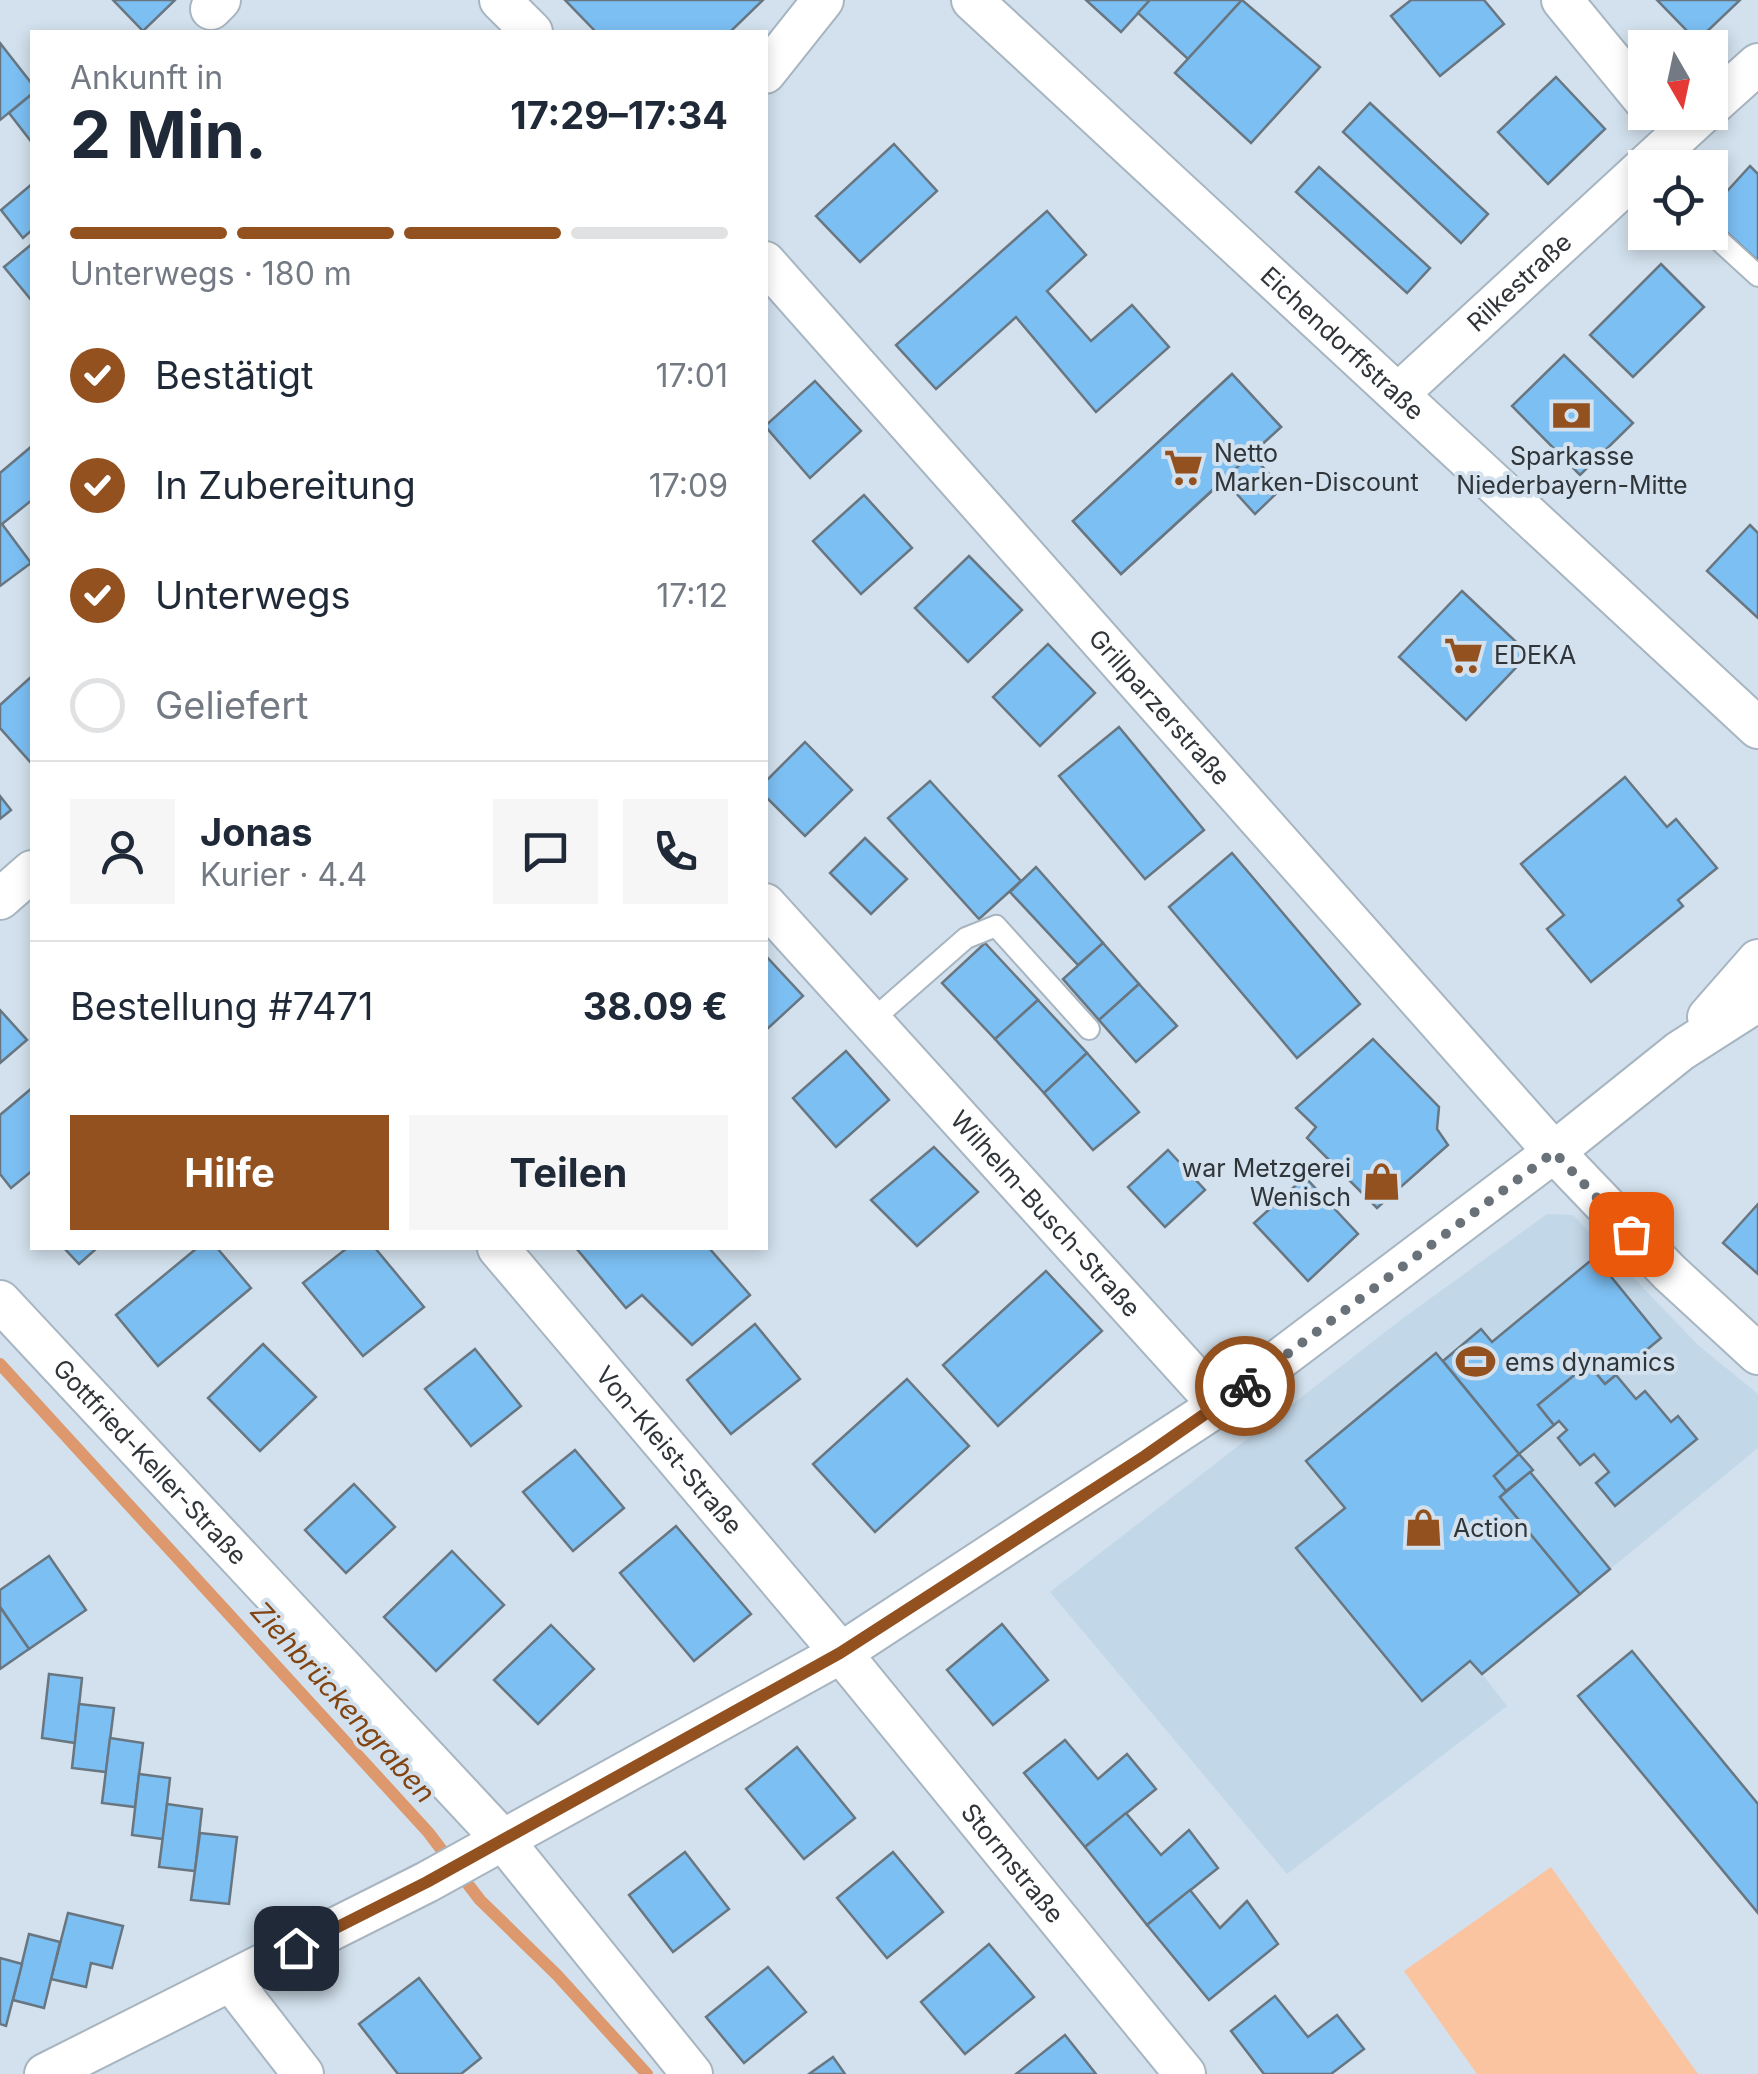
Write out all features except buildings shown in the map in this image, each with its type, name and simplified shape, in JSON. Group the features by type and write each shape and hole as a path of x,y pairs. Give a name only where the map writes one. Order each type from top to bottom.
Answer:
{"street":[{"path":"500,0 530,30"},
{"path":"768,69 823,0"},
{"name":"Eichendorffstraße","path":"972,0 1758,728"},
{"path":"1562,0 1628,80"},
{"path":"1728,91 1758,64"},
{"name":"Rilkestraße","path":"1398,394 1628,185"},
{"name":"Grillparzerstraße","path":"768,265 1554,1152 1646,1249 1758,1354"},
{"path":"0,899 30,872"},
{"name":"Wilhelm-Busch-Straße","path":"768,907 1219,1406"},
{"path":"1680,1050 1758,960"},
{"path":"45,2074 436,1876 840,1653 1219,1406 1554,1152 1680,1050 1758,1000"},
{"name":"Von-Kleist-Straße","path":"500,1250 840,1653"},
{"name":"Gottfried-Keller-Straße","path":"0,1301 692,2074"},
{"name":"Stormstraße","path":"840,1653 1185,2074"},
{"path":"231,1982 302,2074"}],"lane":[{"path":"1728,248 1758,276"},
{"path":"870,1022 966,938 996,926 1088,1029"}],"shaded area":[{"path":"1547,1214 1573,1215 1698,1345 1758,1394 1758,1448 1482,1674 1507,1706 1287,1874 1050,1592 1402,1319"},
{"path":"1551,1867 1698,2074 1477,2074 1404,1971"}],"waterway":[{"name":"Ziehbrückengraben","path":"0,1364 428,1832 480,1900 557,1975 647,2074"}],"way so far":[{"path":"1245,1386 1554,1152 1631,1234"}],"place":[{"name":"Sparkasse Niederbayern-Mitte","path":"1572,415"},
{"name":"Netto Marken-Discount","path":"1184,467"},
{"name":"EDEKA","path":"1464,655"},
{"name":"war Metzgerei Wenisch","path":"1381,1182"},
{"name":"ems dynamics","path":"1475,1362"},
{"name":"Action","path":"1423,1528"}],"route":[{"path":"296,1948 427,1882 840,1653 1145,1456 1245,1386"}]}
